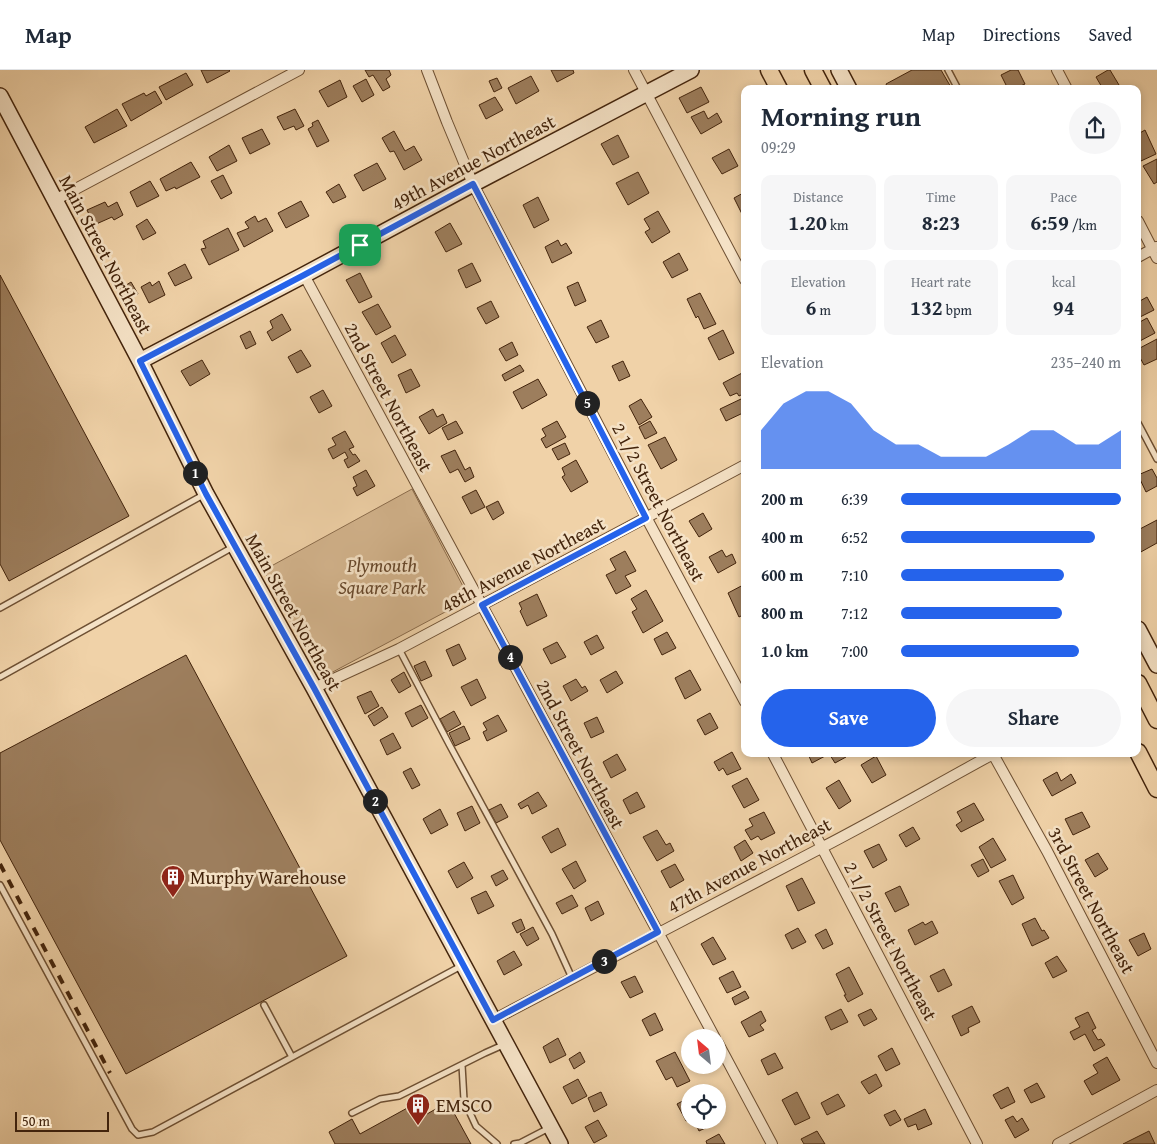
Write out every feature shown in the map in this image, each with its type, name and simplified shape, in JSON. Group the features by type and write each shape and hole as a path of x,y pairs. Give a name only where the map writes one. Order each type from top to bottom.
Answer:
{"main road":[{"path":"769,70 778,85"},
{"path":"813,70 821,85"},
{"path":"1141,689 1157,720"},
{"path":"1141,757 1157,789"}],"street":[{"path":"55,200 299,70"},
{"name":"2 1/2 Street Northeast","path":"427,70 473,184 646,518 741,695"},
{"path":"634,70 741,272"},
{"name":"49th Avenue Northeast","path":"140,361 691,70"},
{"path":"839,70 847,85"},
{"path":"1057,70 1065,85"},
{"name":"Main Street Northeast","path":"2,103 140,361 206,494 314,688 560,1144"},
{"path":"1141,227 1155,251 1141,256"},
{"name":"2nd Street Northeast","path":"304,275 710,1029"},
{"name":"48th Avenue Northeast","path":"314,688 399,649 741,467"},
{"path":"1141,634 1156,659"},
{"name":"2 1/2 Street Northeast","path":"774,757 977,1144"},
{"name":"47th Avenue Northeast","path":"493,1020 822,847 987,757"},
{"name":"3rd Street Northeast","path":"995,757 1047,851 1157,1063"},
{"path":"726,1058 772,1144"},
{"path":"1058,1144 1157,1090"}],"lane":[{"path":"948,70 956,85"},
{"path":"1141,429 1157,459"},
{"path":"0,608 206,494"},
{"path":"0,677 235,546"},
{"path":"399,649 552,934 572,978"},
{"path":"0,885 132,1128 138,1135 153,1132 463,965"},
{"path":"264,1006 292,1057"},
{"path":"352,1114 380,1099 399,1096 506,1044"},
{"path":"462,1065 464,1100 476,1126 497,1144"},
{"path":"514,1144 525,1141 551,1127"}],"green space":[{"name":"Plymouth Square Park","path":"412,489 466,592 462,603 329,674 316,668 264,570"}],"building":[{"path":"201,70 229,70 230,71 207,83"},
{"path":"365,70 389,70 391,75 386,79 390,87 383,91 373,75 369,77"},
{"path":"551,70 573,70 574,73 557,82"},
{"path":"912,70 941,70 950,85 886,85"},
{"path":"1011,70 1018,70 1025,84 1006,85 1001,75"},
{"path":"1110,70 1119,85 1101,85 1096,77"},
{"path":"186,73 193,85 166,100 159,87"},
{"path":"531,76 539,91 516,104 508,88"},
{"path":"497,78 502,88 494,92 489,81"},
{"path":"366,79 374,95 362,102 353,86"},
{"path":"340,80 347,97 328,107 319,91"},
{"path":"701,87 709,102 687,113 679,98"},
{"path":"155,91 162,103 131,121 122,104 144,93 146,96"},
{"path":"495,97 503,110 486,119 479,105"},
{"path":"117,109 127,126 94,143 85,127"},
{"path":"295,109 304,126 296,130 294,126 284,130 277,117"},
{"path":"704,111 708,119 717,113 722,122 701,134 691,117"},
{"path":"318,120 329,141 317,147 308,129 313,126 312,123"},
{"path":"262,129 270,144 250,154 242,138"},
{"path":"1145,130 1156,154 1141,161 1141,132"},
{"path":"394,131 405,151 414,146 422,160 404,170 394,151 390,152 382,138"},
{"path":"618,135 629,157 613,165 601,144"},
{"path":"229,145 237,161 217,171 209,157"},
{"path":"729,149 738,166 722,174 712,158"},
{"path":"1157,159 1157,182 1154,184 1143,166"},
{"path":"191,162 200,177 176,189 175,187 166,191 160,179"},
{"path":"377,163 386,179 363,191 354,175"},
{"path":"638,172 649,193 628,205 616,183"},
{"path":"223,175 232,193 221,199 211,181"},
{"path":"150,181 159,196 137,207 130,192"},
{"path":"339,184 346,197 333,203 326,192"},
{"path":"741,194 741,212 734,198"},
{"path":"538,197 549,220 534,228 523,205"},
{"path":"301,201 309,216 286,228 278,213"},
{"path":"105,202 108,207 117,202 123,215 114,220 112,217 94,225 87,210"},
{"path":"658,211 670,232 652,243 645,232 650,229 644,219"},
{"path":"255,216 258,222 266,218 273,231 244,247 237,233 249,228 245,222"},
{"path":"147,219 156,233 143,240 136,226"},
{"path":"450,223 462,244 446,252 435,232"},
{"path":"228,228 239,250 209,265 201,249 206,248 203,241"},
{"path":"558,240 561,246 566,243 572,253 552,263 545,247"},
{"path":"679,253 688,270 672,278 663,262"},
{"path":"472,263 481,281 466,288 458,270"},
{"path":"185,264 192,278 175,286 168,273"},
{"path":"360,273 372,297 359,303 346,280"},
{"path":"0,275 129,516 9,581 0,564"},
{"path":"159,281 165,295 149,303 141,287 150,282 152,286"},
{"path":"131,282 138,294 126,300 120,289"},
{"path":"578,282 586,301 575,306 567,287"},
{"path":"700,293 716,324 704,329 698,316 696,318 687,299"},
{"path":"1147,297 1154,310 1141,316 1141,300"},
{"path":"491,301 499,317 486,324 477,308"},
{"path":"378,304 391,327 376,335 362,312"},
{"path":"282,314 291,330 272,341 267,332 273,328 270,321"},
{"path":"1147,318 1155,333 1141,340 1141,321"},
{"path":"601,320 609,337 596,343 587,327"},
{"path":"723,330 734,353 719,360 708,338"},
{"path":"250,331 256,344 246,349 240,336"},
{"path":"395,335 406,355 392,363 381,343"},
{"path":"1157,339 1157,359 1144,365 1141,360 1141,347"},
{"path":"512,342 518,355 506,361 499,349"},
{"path":"301,350 311,366 297,373 288,357"},
{"path":"202,360 210,374 190,386 181,371"},
{"path":"623,361 630,376 619,381 612,366"},
{"path":"520,365 524,371 505,381 502,375"},
{"path":"411,369 420,386 406,393 398,375"},
{"path":"741,374 741,395 739,396 737,393 730,396 723,383"},
{"path":"538,379 547,395 522,409 513,392"},
{"path":"323,390 332,406 319,413 310,397"},
{"path":"641,399 652,417 639,425 629,406"},
{"path":"741,399 741,414 726,421 720,409"},
{"path":"433,409 437,417 443,414 447,423 429,434 419,417"},
{"path":"456,421 463,433 448,440 442,428"},
{"path":"557,421 566,437 546,448 541,439 546,436 542,429"},
{"path":"650,421 657,433 645,439 639,427"},
{"path":"345,431 354,447 349,449 360,461 348,468 344,460 348,458 345,452 333,459 328,449 336,445 332,438"},
{"path":"665,437 677,460 661,469 648,445"},
{"path":"565,443 570,454 558,460 552,449"},
{"path":"455,450 465,470 470,467 474,477 465,482 458,469 450,473 441,456"},
{"path":"576,460 588,482 571,492 562,477 565,475 562,468"},
{"path":"1152,469 1157,478 1157,486 1146,492 1141,481 1141,474"},
{"path":"366,470 375,486 357,496 353,488 357,486 353,477"},
{"path":"476,490 485,507 471,514 462,497"},
{"path":"498,501 504,513 493,520 486,507"},
{"path":"703,513 712,529 699,537 689,521"},
{"path":"1157,520 1157,543 1141,552 1141,528"},
{"path":"722,550 726,557 732,554 736,563 718,573 709,557"},
{"path":"625,551 636,571 625,576 631,586 616,594 606,575 616,570 610,559"},
{"path":"741,586 741,616 739,617 728,593"},
{"path":"646,590 663,621 643,633 632,612 637,609 631,599"},
{"path":"537,594 547,616 527,626 520,611 522,609 519,603"},
{"path":"667,632 676,648 662,655 654,639"},
{"path":"597,635 604,648 591,655 584,642"},
{"path":"557,642 566,657 551,664 543,649"},
{"path":"459,644 466,659 453,666 446,650"},
{"name":"Murphy Warehouse","path":"186,655 347,956 126,1074 0,840 0,753"},
{"path":"425,661 432,676 421,681 414,666"},
{"path":"690,670 701,690 685,699 675,678"},
{"path":"616,671 623,683 607,693 600,680"},
{"path":"404,672 411,686 399,693 391,680"},
{"path":"477,679 486,698 471,706 461,687"},
{"path":"576,679 582,688 585,686 588,691 571,701 563,686"},
{"path":"371,691 379,706 365,714 357,697"},
{"path":"421,705 428,718 412,727 405,713"},
{"path":"382,707 388,717 374,726 368,716"},
{"path":"454,711 461,724 447,732 440,719"},
{"path":"710,713 718,728 705,735 697,720"},
{"path":"498,715 507,731 487,741 483,732 487,730 483,723"},
{"path":"597,717 604,732 591,738 584,723"},
{"path":"464,726 470,739 455,746 449,733"},
{"path":"393,733 401,748 387,755 380,740"},
{"path":"732,752 741,769 727,775 723,768 719,771 714,762"},
{"path":"617,754 626,770 611,778 603,762"},
{"path":"809,757 823,757 812,763"},
{"path":"831,757 846,757 835,763"},
{"path":"877,757 886,775 872,783 861,765"},
{"path":"411,768 420,785 412,789 403,772"},
{"path":"1057,772 1061,781 1071,774 1076,783 1052,796 1043,780"},
{"path":"747,778 759,800 744,808 732,786"},
{"path":"839,780 851,801 839,809 826,788"},
{"path":"538,792 547,806 532,814 528,805 521,809 518,804"},
{"path":"637,792 645,807 630,814 623,800"},
{"path":"974,803 984,820 961,832 956,825 962,821 957,812"},
{"path":"501,804 508,817 496,823 489,810"},
{"path":"472,806 480,823 465,831 457,813"},
{"path":"440,809 448,825 431,834 423,819"},
{"path":"764,812 775,833 761,840 758,836 751,840 745,830 753,826 749,819"},
{"path":"1082,812 1090,827 1073,835 1065,819"},
{"path":"913,827 920,839 906,847 899,835"},
{"path":"558,828 566,845 551,853 542,837"},
{"path":"657,830 666,845 670,843 674,851 657,861 643,837"},
{"path":"993,838 1006,860 991,868 979,847"},
{"path":"745,840 753,853 741,861 734,847"},
{"path":"879,844 887,860 873,868 864,851"},
{"path":"1098,853 1108,869 1095,877 1085,860"},
{"path":"983,859 989,871 978,877 971,865"},
{"path":"576,861 586,881 574,889 562,869"},
{"path":"464,862 473,878 457,888 448,871"},
{"path":"675,864 684,880 670,888 661,871"},
{"path":"503,870 508,879 496,886 491,876"},
{"path":"1013,875 1024,898 1012,905 999,881"},
{"path":"802,878 815,903 798,911 786,886"},
{"path":"900,886 909,905 895,912 885,893"},
{"path":"486,891 494,906 478,914 471,898"},
{"path":"572,895 578,906 562,914 556,903"},
{"path":"598,901 604,914 591,921 585,908"},
{"path":"1035,918 1042,931 1044,930 1049,938 1032,946 1022,924"},
{"path":"521,919 525,929 517,933 512,923"},
{"path":"932,921 938,933 915,945 908,930 923,922 925,925"},
{"path":"533,927 539,939 527,946 520,934"},
{"path":"798,928 806,942 792,949 785,935"},
{"path":"826,929 833,944 823,949 815,935"},
{"path":"1144,933 1151,949 1138,956 1129,940"},
{"path":"713,937 726,959 713,965 701,944"},
{"path":"514,951 522,965 504,975 497,961"},
{"path":"1057,956 1067,971 1053,978 1045,963"},
{"path":"849,967 863,994 848,1002 836,974"},
{"path":"944,969 952,985 938,992 930,976"},
{"path":"733,971 741,987 727,993 719,978"},
{"path":"635,976 643,992 630,998 621,982"},
{"path":"745,991 749,998 735,1005 732,998"},
{"path":"972,1006 980,1022 968,1028 969,1032 961,1036 952,1016"},
{"path":"841,1009 848,1022 831,1030 825,1017"},
{"path":"871,1009 877,1019 864,1026 858,1015"},
{"path":"761,1011 766,1021 760,1025 764,1030 749,1037 741,1022"},
{"path":"1088,1012 1096,1028 1092,1030 1098,1040 1101,1039 1105,1045 1094,1051 1085,1034 1074,1040 1070,1032 1080,1027 1075,1018"},
{"path":"655,1013 663,1030 650,1036 642,1020"},
{"path":"558,1038 566,1055 550,1063 543,1047"},
{"path":"892,1048 900,1064 886,1071 878,1056"},
{"path":"580,1052 585,1062 574,1069 569,1059"},
{"path":"675,1052 681,1064 681,1074 686,1074 690,1081 677,1087 672,1077 666,1080 656,1061"},
{"path":"775,1053 783,1068 768,1075 761,1060"},
{"path":"1107,1057 1120,1080 1092,1095 1084,1081 1098,1073 1093,1065"},
{"path":"876,1074 882,1086 869,1094 861,1082"},
{"path":"578,1079 587,1096 572,1104 563,1087"},
{"path":"1037,1083 1045,1097 1031,1103 1024,1090"},
{"path":"1008,1087 1015,1102 1001,1109 993,1095"},
{"path":"601,1092 607,1105 594,1112 588,1098"},
{"path":"797,1092 810,1118 795,1125 782,1100"},
{"path":"838,1094 845,1106 827,1115 821,1103"},
{"name":"EMSCO","path":"420,1101 427,1114 448,1102 471,1144 335,1144 329,1132 352,1119 360,1134"},
{"path":"681,1102 681,1112 677,1104"},
{"path":"925,1109 932,1124 918,1130 916,1124 908,1127 904,1119"},
{"path":"895,1110 901,1120 890,1126 884,1115"},
{"path":"1013,1116 1017,1122 1022,1118 1029,1130 1015,1138 1005,1120"},
{"path":"598,1120 607,1136 594,1143 585,1127"},
{"path":"817,1131 825,1144 804,1144 801,1139"},
{"path":"1149,1131 1155,1144 1123,1144"},
{"path":"719,1134 725,1144 707,1144 706,1141"}],"railway":[{"path":"0,864 110,1073"}],"place":[{"name":"Murphy Warehouse","path":"173,898"},
{"name":"EMSCO","path":"418,1126"}],"route":[{"path":"473,184 646,518 482,605 658,932 493,1020 314,688 206,494 140,361 360,245 473,184"}]}
